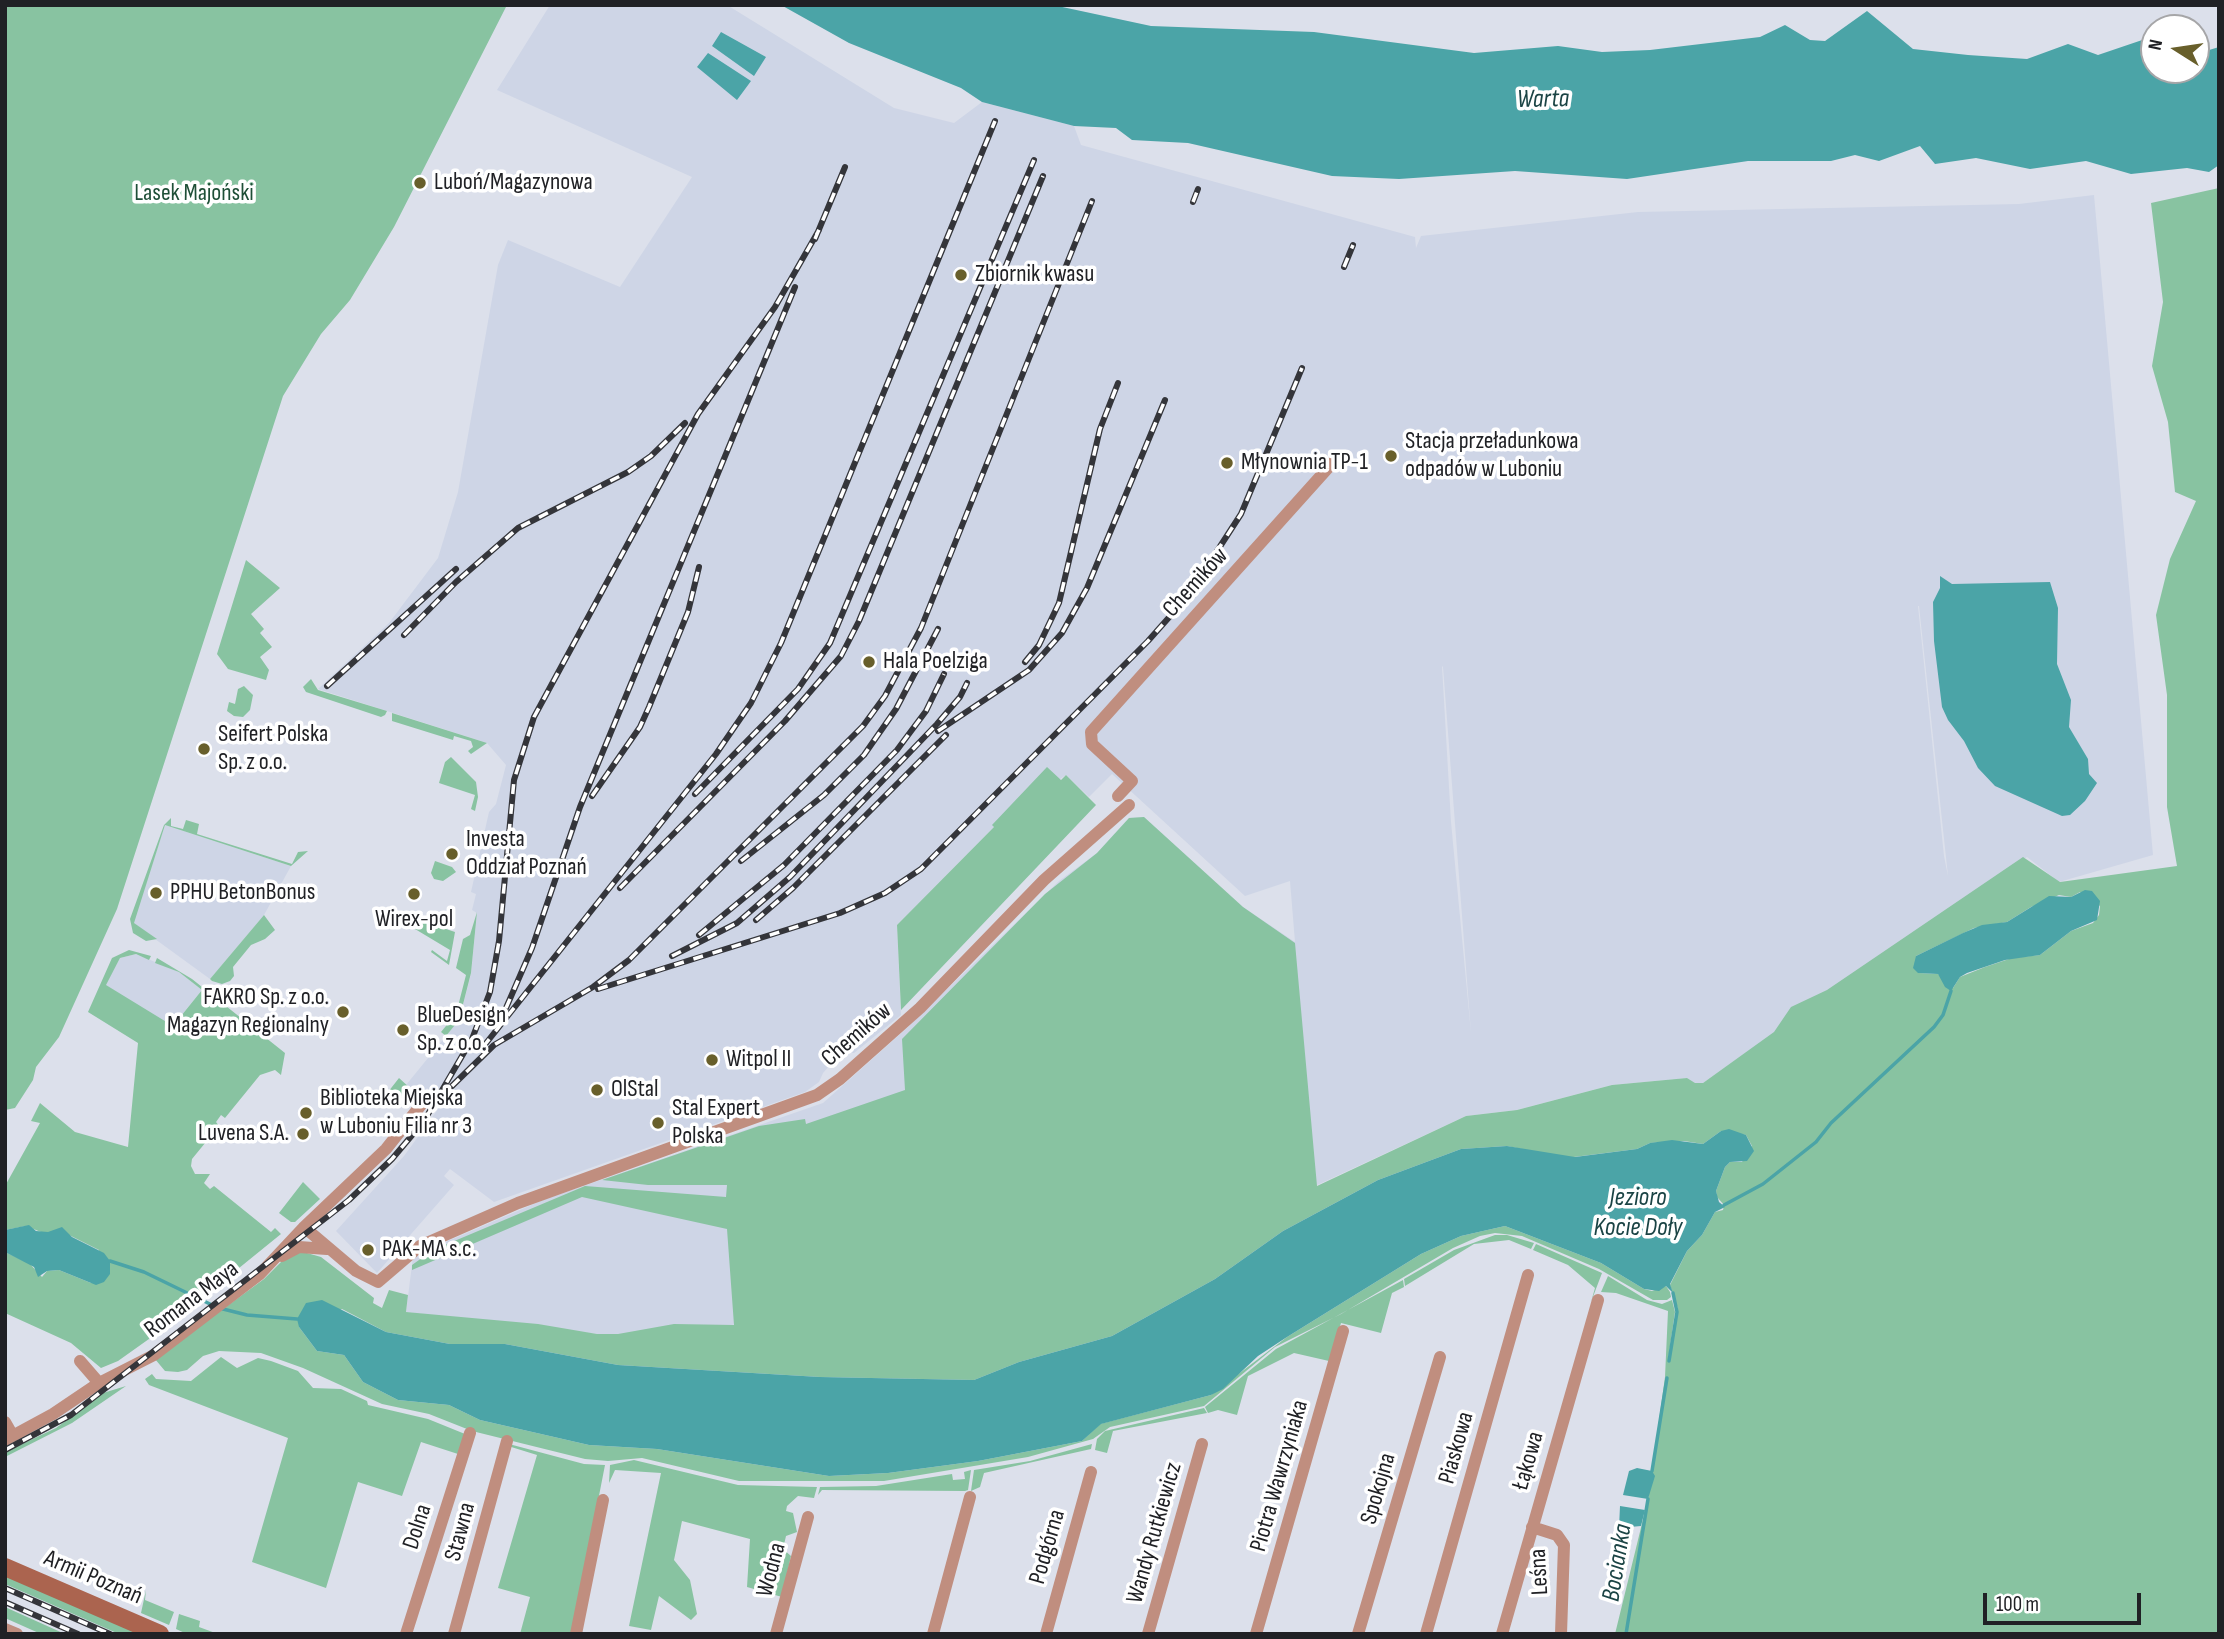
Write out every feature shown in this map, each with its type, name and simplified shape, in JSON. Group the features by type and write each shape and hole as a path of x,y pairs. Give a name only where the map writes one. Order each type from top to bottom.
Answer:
{"main road":[{"name":"Armii Poznań","path":"5,1567 160,1634"}],"street":[{"name":"Chemików","path":"1118,796 1132,781 1092,744 1091,732 1336,459"},
{"name":"Chemików","path":"304,1227 368,1279 383,1281 420,1246 517,1203 817,1095 920,1008 1044,880 1129,805"},
{"name":"Romana Maya","path":"9,1438 53,1414 181,1330 251,1278 386,1149 421,1105"},
{"name":"Romana Maya","path":"251,1278 294,1237"},
{"path":"251,1278 293,1249 314,1246 330,1250"},
{"name":"Piaskowa","path":"1426,1634 1528,1275"},
{"name":"Łąkowa","path":"1502,1634 1598,1300"},
{"name":"Piotra Wawrzyniaka","path":"1256,1634 1343,1331"},
{"name":"Spokojna","path":"1358,1634 1440,1357"},
{"path":"80,1361 101,1382"},
{"path":"5,1422 9,1438"},
{"name":"Dolna","path":"406,1634 470,1433"},
{"name":"Stawna","path":"454,1634 508,1441"},
{"name":"Wandy Rutkiewicz","path":"1149,1634 1202,1444"},
{"name":"Podgórna","path":"1046,1634 1091,1472"},
{"path":"933,1634 971,1497"},
{"path":"576,1634 603,1500"},
{"name":"Wodna","path":"776,1634 808,1517"},
{"name":"Leśna","path":"1532,1527 1557,1535 1564,1545 1561,1634"},
{"path":"5,1629 17,1634"}],"shaded area":[{"path":"550,5 727,5 894,108 954,123 982,102 1074,126 1081,145 1415,237 1416,248 1421,236 1638,212 2019,204 2094,195 2153,855 2059,882 2027,857 1703,1083 1695,1084 1687,1078 1612,1085 1517,1110 1466,1116 983,1340 597,1334 406,1312 413,1257 543,1200 823,1103 907,1028 1059,881 1097,853 1129,818 1144,817 1243,907 1295,942 1290,881 1245,896 1112,774 1089,797 1066,775 993,825 994,827 897,925 901,1015 854,1053 842,1052 823,1073 819,1082 805,1092 494,1202 450,1169 444,1176 454,1185 377,1273 336,1231 404,1156 444,1101 427,1088 417,1100 414,1098 417,1094 406,1085 459,1020 471,974 477,913 472,910 476,894 471,892 489,812 496,804 506,765 487,743 318,689 389,623 438,558 458,492 498,265 508,240 620,287 692,177 497,90","holes":["1919,606 1948,876 1944,856","1443,667 1471,1033 1451,822"]},
{"name":"PPHU BetonBonus","path":"165,825 291,866 264,915 210,979 133,923"},
{"name":"PPHU BetonBonus","path":"136,954 179,972 202,990 172,1027 105,985 120,958"}],"green space":[{"name":"Lasek Majoński","path":"5,5 507,5 394,227 350,300 321,334 283,396 117,909 59,1037 36,1067 33,1080 15,1108 5,1110"},
{"path":"2219,188 2219,1634 1615,1634 1648,1499 1665,1377 1668,1311 1616,1293 1601,1292 1608,1276 1647,1300 1662,1304 1672,1300 1675,1312 1670,1361 1678,1309 1670,1285 1687,1251 1702,1235 1715,1212 1723,1210 1724,1205 1717,1197 1716,1191 1725,1167 1730,1162 1742,1162 1752,1146 1746,1135 1721,1131 1703,1144 1684,1141 1650,1143 1637,1149 1566,1158 1507,1146 1461,1149 1378,1180 1283,1231 1215,1279 1112,1336 1019,1362 974,1380 820,1377 618,1365 505,1344 450,1344 386,1332 342,1309 299,1327 317,1351 344,1355 363,1382 398,1400 449,1405 480,1420 589,1445 657,1449 829,1476 888,1473 978,1461 1082,1441 1100,1424 1211,1395 1287,1337 1421,1254 1461,1236 1505,1226 1601,1263 1644,1289 1652,1291 1666,1286 1670,1292 1671,1297 1667,1300 1653,1300 1599,1269 1522,1236 1495,1233 1480,1236 1453,1248 1341,1314 1275,1347 1204,1406 1110,1427 1093,1439 1028,1457 884,1481 739,1481 642,1458 608,1461 585,1459 472,1431 429,1414 382,1404 303,1368 261,1353 219,1351 203,1356 187,1370 178,1372 165,1371 155,1359 264,1279 285,1258 300,1251 321,1257 374,1298 373,1303 382,1308 389,1290 408,1295 406,1312 538,1324 597,1334 618,1334 674,1324 734,1325 727,1229 582,1197 412,1270 412,1265 433,1250 585,1186 726,1197 727,1185 648,1185 602,1180 759,1126 805,1119 806,1124 905,1090 902,1039 1045,894 1097,853 1129,818 1144,817 1243,907 1295,943 1317,1186 1466,1116 1517,1110 1612,1085 1687,1078 1695,1083 1703,1083 1774,1032 1791,1007 1827,990 2023,857 2060,882 2177,866 2167,807 2167,695 2156,615 2170,559 2196,501 2175,492 2168,422 2152,366 2163,302 2151,203","holes":["2080,892 2100,906 2099,915 2093,923 2071,931 2040,955 2012,958 1985,967 1960,977 1953,988 1938,974 1919,973 1916,956 1974,928 2007,922 2031,907 2059,895 2071,897"]},
{"path":"246,560 280,588 251,614 264,629 260,633 272,647 260,657 269,670 266,680 228,669 217,654"},
{"path":"311,679 318,690 387,711 381,717 306,692 303,687"},
{"path":"244,686 253,695 250,710 243,717 234,716 227,711 229,702 235,704 238,689"},
{"path":"392,713 487,743 471,754 468,751 473,747 471,741 454,736 453,740 392,721"},
{"path":"451,757 476,782 478,797 475,811 471,809 475,795 439,783 445,762"},
{"path":"1047,767 1061,780 1066,775 1096,805 901,1010 897,925 994,827 992,825"},
{"path":"171,818 171,826 183,829 186,820 199,824 197,834 292,864 298,852 308,851 291,866 165,825 134,923 157,939 146,941 133,933 130,919 164,825"},
{"path":"435,861 452,867 456,872 443,881 434,879 431,873"},
{"path":"477,912 471,973 459,1020 446,1036 441,1032 450,1021 454,1022 466,975 456,968 463,939 470,935"},
{"path":"264,915 275,930 265,939 251,945 233,967 234,976 230,981 222,984 212,981 210,979"},
{"path":"422,921 455,932 449,965 431,952 432,950 447,961 450,950 415,929"},
{"path":"129,950 151,956 149,960 136,954 120,958 106,985 173,1026 202,990 179,972 155,963 157,958 192,979 285,1053 281,1075 275,1070 260,1075 225,1118 221,1115 216,1122 219,1126 192,1159 191,1166 195,1174 210,1174 204,1183 210,1189 214,1186 271,1232 275,1228 281,1234 170,1324 118,1361 101,1368 71,1343 5,1313 5,1252 30,1264 42,1277 47,1271 59,1270 91,1283 99,1250 67,1234 41,1232 26,1226 5,1230 5,1186 40,1123 31,1121 40,1103 75,1132 128,1147 138,1043 88,1012 112,958"},
{"path":"399,1078 410,1088 394,1107 389,1108 381,1101"},
{"path":"303,1182 320,1199 295,1222 291,1222 279,1213"},
{"path":"1495,1235 1507,1235 1534,1243 1531,1249 1509,1240 1474,1244 1405,1286 1404,1279 1454,1250"},
{"path":"1536,1244 1602,1273 1591,1302 1595,1288 1568,1265 1533,1250"},
{"path":"1403,1280 1404,1287 1392,1293 1381,1333 1341,1323 1329,1361 1294,1353 1248,1376 1237,1415 1218,1410 1208,1413 1205,1407 1276,1349"},
{"path":"221,1357 237,1368 258,1358 271,1361 298,1371 313,1388 341,1389 367,1401 368,1405 428,1419 465,1434 458,1454 421,1442 402,1496 358,1482 326,1588 252,1562 288,1438 149,1385 145,1379 152,1374 156,1379 191,1381"},
{"path":"126,1386 72,1423 5,1457 5,1452 56,1428 103,1393"},
{"path":"1204,1408 1207,1413 1113,1431 1107,1453 1095,1450 1097,1439 1105,1431"},
{"path":"509,1444 584,1464 605,1465 572,1634 520,1634 530,1597 498,1588 537,1455 508,1446"},
{"path":"1092,1444 1091,1449 984,1473 980,1487 971,1491 974,1470 1030,1461"},
{"path":"634,1460 738,1485 817,1487 814,1498 798,1496 787,1506 786,1511 793,1513 797,1532 786,1536 783,1549 791,1556 782,1597 747,1587 750,1539 682,1521 674,1560 690,1580 697,1614 691,1620 659,1596 651,1630 629,1626 661,1473 615,1470 609,1483 610,1465"},
{"path":"971,1470 968,1490 965,1491 822,1490 818,1495 820,1487 876,1486 952,1474 953,1480 965,1479 964,1472"},
{"path":"5,1574 144,1634 119,1634 5,1584"},
{"path":"146,1590 145,1600 174,1612 169,1625 141,1613"},
{"path":"5,1607 65,1634 41,1634 5,1618"},
{"path":"179,1614 200,1621 199,1627 218,1634 187,1634 176,1629"}],"water":[{"name":"Warta","path":"781,5 1053,5 1151,26 1314,32 1474,53 1558,46 1602,52 1650,50 1760,37 1785,25 1810,40 1825,41 1867,11 1913,49 1968,55 2027,59 2068,44 2098,55 2140,41 2140,84 2210,84 2210,50 2219,47 2219,165 2209,172 2187,168 2131,174 2086,161 2030,169 1976,158 1935,164 1920,146 1879,161 1855,155 1831,161 1748,161 1627,179 1515,171 1399,179 1332,176 1188,143 1132,140 1116,128 1074,126 982,102 961,88 849,43"},
{"path":"721,32 766,57 754,76 712,46"},
{"path":"708,53 751,81 737,100 697,67"},
{"path":"1940,576 1952,584 2050,582 2058,608 2057,664 2071,700 2069,727 2088,759 2089,774 2097,783 2085,801 2070,815 2062,816 1995,786 1978,768 1964,741 1948,720 1942,707 1934,641 1933,602 1940,588"},
{"path":"2085,890 2092,891 2100,901 2097,920 2071,931 2040,955 2005,960 1967,973 1960,977 1951,991 1945,987 1938,974 1918,973 1913,968 1916,956 1963,933 1982,925 2007,922 2049,896 2071,897"},
{"name":"Jezioro Kocie Doły","path":"1729,1129 1746,1135 1754,1151 1747,1161 1730,1162 1725,1167 1716,1191 1719,1202 1725,1207 1715,1212 1702,1235 1687,1251 1670,1284 1673,1293 1666,1286 1659,1291 1644,1289 1601,1263 1505,1226 1461,1236 1421,1254 1287,1337 1258,1356 1223,1389 1211,1395 1101,1424 1082,1441 978,1461 888,1473 829,1476 657,1449 589,1445 480,1420 449,1405 398,1400 363,1382 344,1355 317,1351 299,1327 297,1319 306,1303 322,1300 386,1332 450,1344 505,1344 618,1365 820,1377 974,1380 1019,1362 1112,1336 1215,1279 1283,1231 1378,1180 1461,1149 1507,1146 1575,1157 1637,1149 1650,1143 1672,1140 1703,1144 1721,1131"},
{"path":"29,1225 36,1231 48,1232 62,1227 72,1237 104,1253 110,1261 110,1274 104,1282 96,1285 59,1270 47,1271 38,1277 34,1267 5,1252 5,1230"},
{"path":"1637,1468 1652,1471 1655,1476 1648,1499 1623,1495 1629,1471"},
{"path":"1620,1506 1645,1510 1641,1526 1619,1528"}],"waterway":[{"path":"1724,1205 1763,1184 1816,1142 1831,1123 1934,1027 1943,1015 1951,991"},
{"path":"110,1261 144,1272 212,1305"},
{"name":"Bocianka","path":"1669,1361 1677,1312 1673,1293"},
{"path":"219,1308 247,1315 297,1319"},
{"name":"Bocianka","path":"1652,1471 1667,1378"},
{"name":"Bocianka","path":"1626,1634 1648,1499"}],"railway":[{"path":"483,1047 716,754 751,703 781,643 995,121"},
{"path":"695,794 798,689 830,643 1034,160"},
{"path":"815,239 845,167"},
{"path":"620,888 785,721 841,656 859,621 1043,176"},
{"path":"1193,202 1198,189"},
{"path":"452,1086 494,1045 593,987 629,960 863,726 885,696 921,628 1092,201"},
{"path":"5,1450 71,1415 349,1200 392,1159 424,1121 472,1039 490,992 499,941 514,780 534,717 698,414 775,307 819,230"},
{"path":"1344,267 1353,245"},
{"path":"506,1008 532,948 580,807 795,287"},
{"path":"598,989 840,913 885,893 921,869 1148,641 1188,596 1241,514 1302,368"},
{"path":"1025,662 1039,645 1059,603 1100,429 1118,383"},
{"path":"938,731 1029,670 1062,633 1087,588 1165,400"},
{"path":"404,635 456,582 518,528 628,472 651,456 685,423"},
{"path":"592,796 640,727 688,612 699,567"},
{"path":"327,686 456,569"},
{"path":"741,861 824,795 864,755 896,709 938,629"},
{"path":"699,935 784,865 897,750 926,711 944,674"},
{"path":"672,956 737,923 790,877 937,724 960,697 967,683"},
{"path":"756,920 793,888 946,735"},
{"path":"5,1588 110,1634"},
{"path":"5,1602 78,1634"}],"place":[{"name":"Luboń/Magazynowa","path":"420,183"},
{"name":"Zbiornik kwasu","path":"961,275"},
{"name":"Stacja przeładunkowa odpadów w Luboniu","path":"1391,456"},
{"name":"Młynownia TP-1","path":"1227,463"},
{"name":"Hala Poelziga","path":"869,662"},
{"name":"Seifert Polska Sp. z o.o.","path":"204,749"},
{"name":"Investa Oddział Poznań","path":"452,854"},
{"name":"PPHU BetonBonus","path":"156,893"},
{"name":"Wirex-pol","path":"414,894"},
{"name":"FAKRO Sp. z o.o. Magazyn Regionalny","path":"343,1012"},
{"name":"BlueDesign Sp. z o.o.","path":"403,1030"},
{"name":"Witpol II","path":"712,1060"},
{"name":"OlStal","path":"597,1090"},
{"name":"Biblioteka Miejska w Luboniu Filia nr 3","path":"306,1113"},
{"name":"Stal Expert Polska","path":"658,1123"},
{"name":"Luvena S.A.","path":"303,1134"},
{"name":"PAK-MA s.c.","path":"368,1250"}]}
